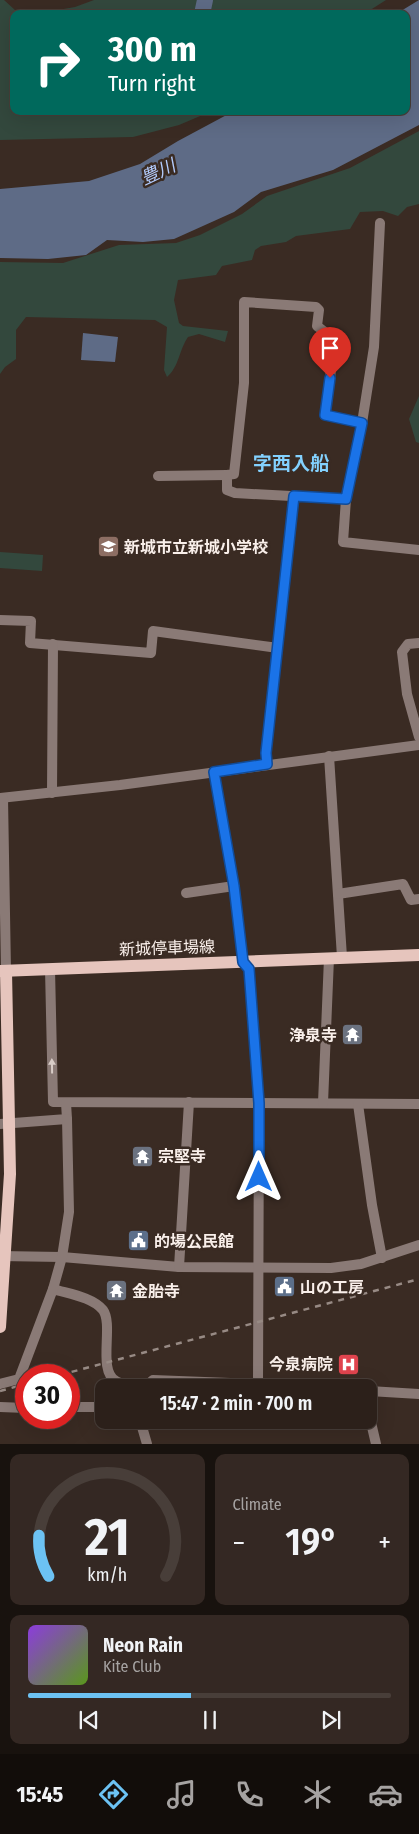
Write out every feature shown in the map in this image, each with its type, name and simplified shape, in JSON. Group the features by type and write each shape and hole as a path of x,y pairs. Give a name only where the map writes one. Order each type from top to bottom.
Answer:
{"main road":[{"name":"新城停車場線","path":"3,971 419,955"},
{"path":"0,1328 3,1256 10,1174 5,1124 3,971"}],"street":[{"path":"380,223 374,347 362,423 346,499 343,542 419,550"},
{"path":"158,476 234,474 244,383 244,302 316,307 320,310 317,326 335,340 325,415 362,423"},
{"path":"227,475 227,490 234,493 346,499"},
{"path":"267,764 266,753 294,496"},
{"path":"0,620 31,620 30,643 151,653 153,631 278,648"},
{"path":"419,643 408,644 402,652 407,694 419,737"},
{"path":"52,793 53,644"},
{"path":"3,971 1,798 419,745"},
{"path":"329,756 342,957"},
{"path":"214,772 234,886 243,962 249,969 259,1103 258,1379"},
{"path":"338,894 403,884 411,900 419,899"},
{"path":"186,893 234,886"},
{"path":"323,1103 329,958"},
{"path":"50,969 53,1102 419,1104"},
{"path":"179,1267 189,1102"},
{"path":"0,1384 19,1379 53,1289 62,1256 69,1212 66,1103"},
{"path":"358,1104 372,1205 382,1258"},
{"path":"5,1124 67,1119"},
{"path":"3,1256 62,1256 179,1267 331,1268 361,1264 419,1245"},
{"path":"53,1289 93,1302 102,1310 106,1317 106,1354 110,1377 113,1379"},
{"path":"377,1391 419,1394"},
{"path":"0,1407 15,1408"},
{"path":"80,1408 95,1407"},
{"path":"143,1429 147,1444"},
{"path":"372,1429 376,1444"}],"green space":[{"path":"0,0 4,0 15,10 10,10 10,115 203,115 179,125 133,137 0,140"},
{"path":"94,0 386,0 370,10 58,10 75,7"},
{"path":"419,131 419,204 407,207 398,216 383,211 360,212 350,229 296,236 286,242 261,246 255,250 252,260 222,266 216,275 178,280 174,300 179,323 183,326 228,331 225,342 199,334 188,337 177,363 167,377 164,370 167,327 155,320 26,317 16,330 16,359 5,367 0,374 0,262 63,263 119,245 176,243 200,235 242,214 267,196 350,168"},
{"path":"419,396 419,443 416,442 409,419"},
{"path":"0,552 43,555 42,571 0,568"}],"water":[{"name":"豊川","path":"419,0 419,125 333,170 261,192 234,212 174,239 143,242 107,240 86,255 48,259 0,258 0,189 89,181 140,164 227,115 410,115 410,10 403,10"},
{"path":"83,333 118,337 115,362 81,360"}],"waterway":[{"path":"203,10 205,0"}],"railway":[{"path":"80,1370 419,1279"},
{"path":"0,1391 15,1387"}],"place":[{"name":"新城市立新城小学校","path":"108,547"},
{"name":"浄泉寺","path":"353,1035"},
{"name":"宗堅寺","path":"142,1156"},
{"name":"的場公民館","path":"138,1241"},
{"name":"山の工房","path":"284,1287"},
{"name":"金胎寺","path":"116,1291"},
{"name":"今泉病院","path":"349,1364"}],"district":[{"name":"字西入船","path":"291,463"}],"route":[{"path":"259,1177 259,1103 249,969 243,962 234,886 214,772 267,764 266,753 294,496 346,499 362,423 325,415 330,378"}]}
